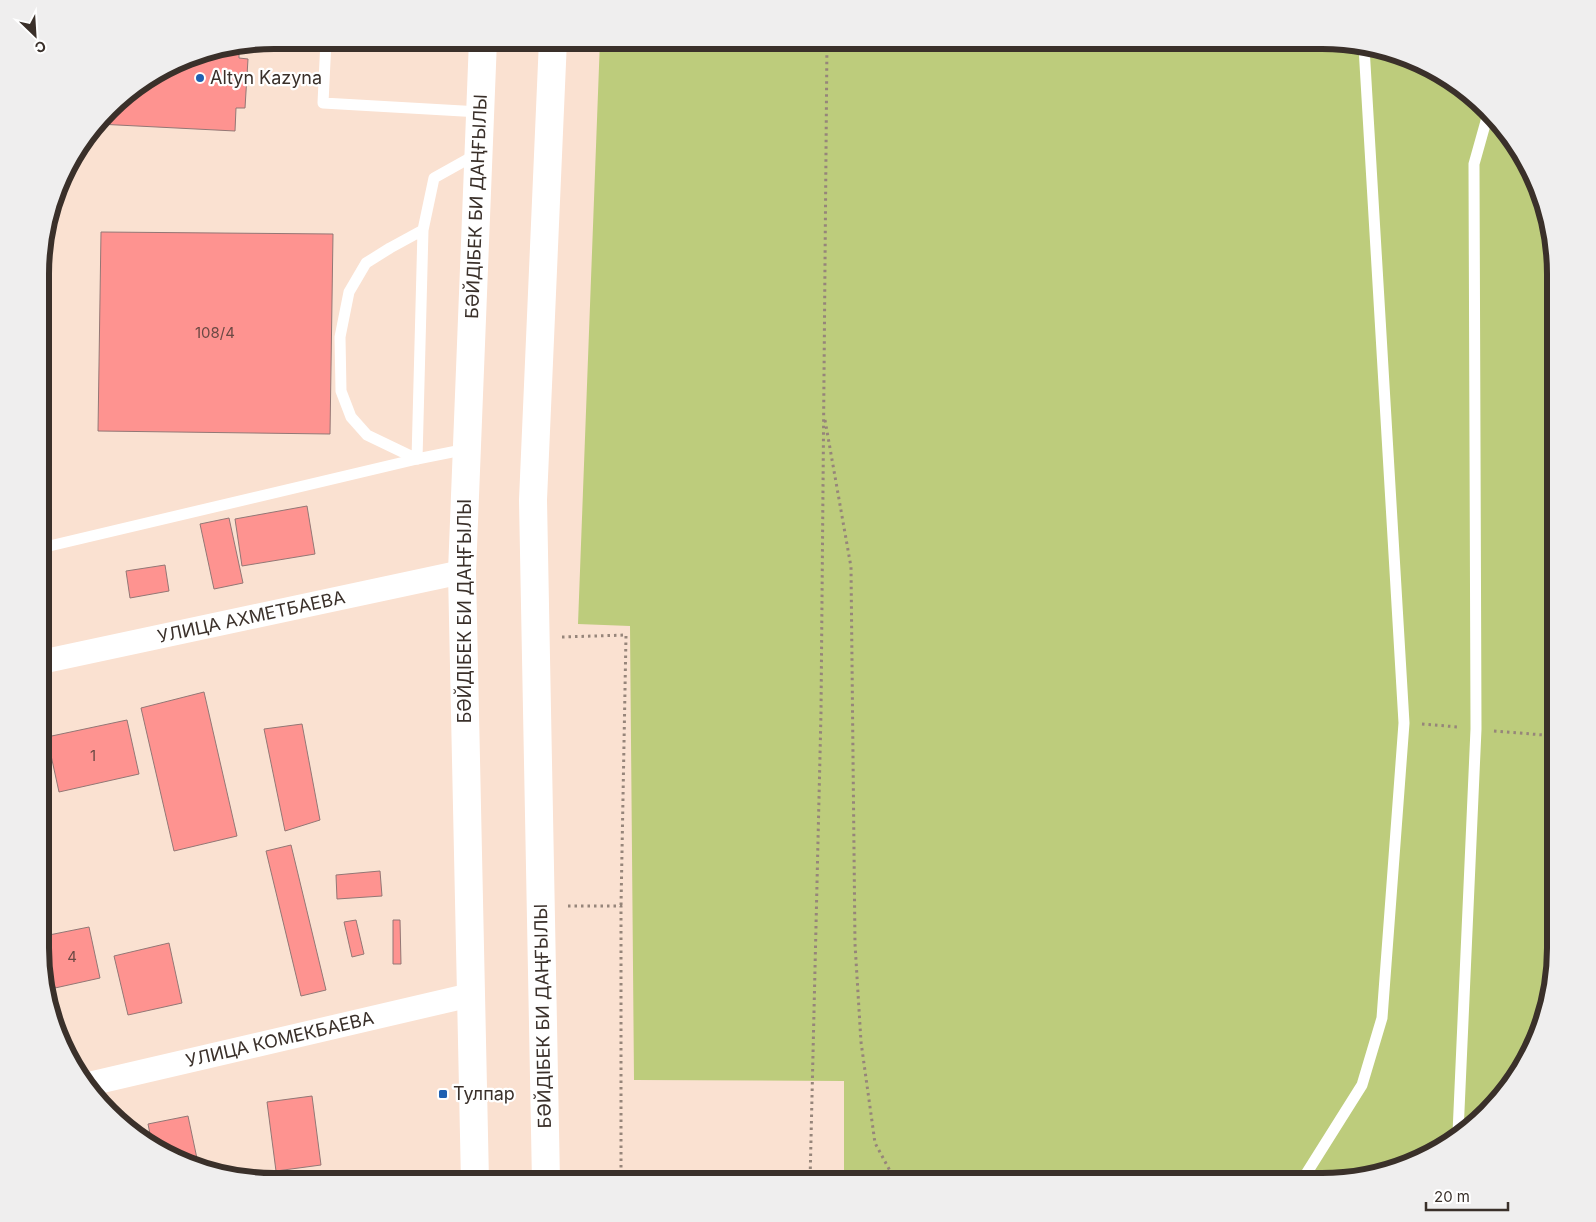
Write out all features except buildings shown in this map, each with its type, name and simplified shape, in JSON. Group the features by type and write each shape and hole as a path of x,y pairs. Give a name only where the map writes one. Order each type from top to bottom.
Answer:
{"main road":[{"name":"БӘЙДІБЕК БИ ДАҢҒЫЛЫ","path":"474,1173 462,572 483,49"},
{"name":"БӘЙДІБЕК БИ ДАҢҒЫЛЫ","path":"546,1173 533,500 553,49"}],"street":[{"name":"УЛИЦА АХМЕТБАЕВА","path":"49,660 462,572"},
{"name":"УЛИЦА КОМЕКБАЕВА","path":"94,1083 470,995"}],"lane":[{"path":"326,49 323,104 480,112"},
{"path":"1307,1173 1362,1085 1382,1018 1404,723 1364,53"},
{"path":"1458,1128 1476,729 1474,164 1486,120"},
{"path":"417,459 423,230 434,178 479,153"},
{"path":"417,459 367,435 351,418 341,391 340,336 349,292 366,263 423,230"},
{"path":"49,546 417,459 467,449"}],"path":[{"path":"810,1173 821,713 827,49"},
{"path":"824,412 850,567 855,944 861,1042 875,1143 891,1173"},
{"path":"536,638 626,635 621,1173"},
{"path":"540,906 622,906"}],"green space":[{"path":"600,49 1337,49 1352,51 1381,56 1408,66 1435,79 1459,95 1501,137 1524,174 1540,215 1547,259 1547,963 1540,1007 1535,1021 1524,1048 1501,1085 1459,1127 1422,1150 1381,1166 1337,1173 844,1173 844,1081 634,1080 630,626 578,624"}],"place":[{"name":"Altyn Kazyna","path":"200,78"},
{"name":"Тулпар","path":"443,1094"}]}
